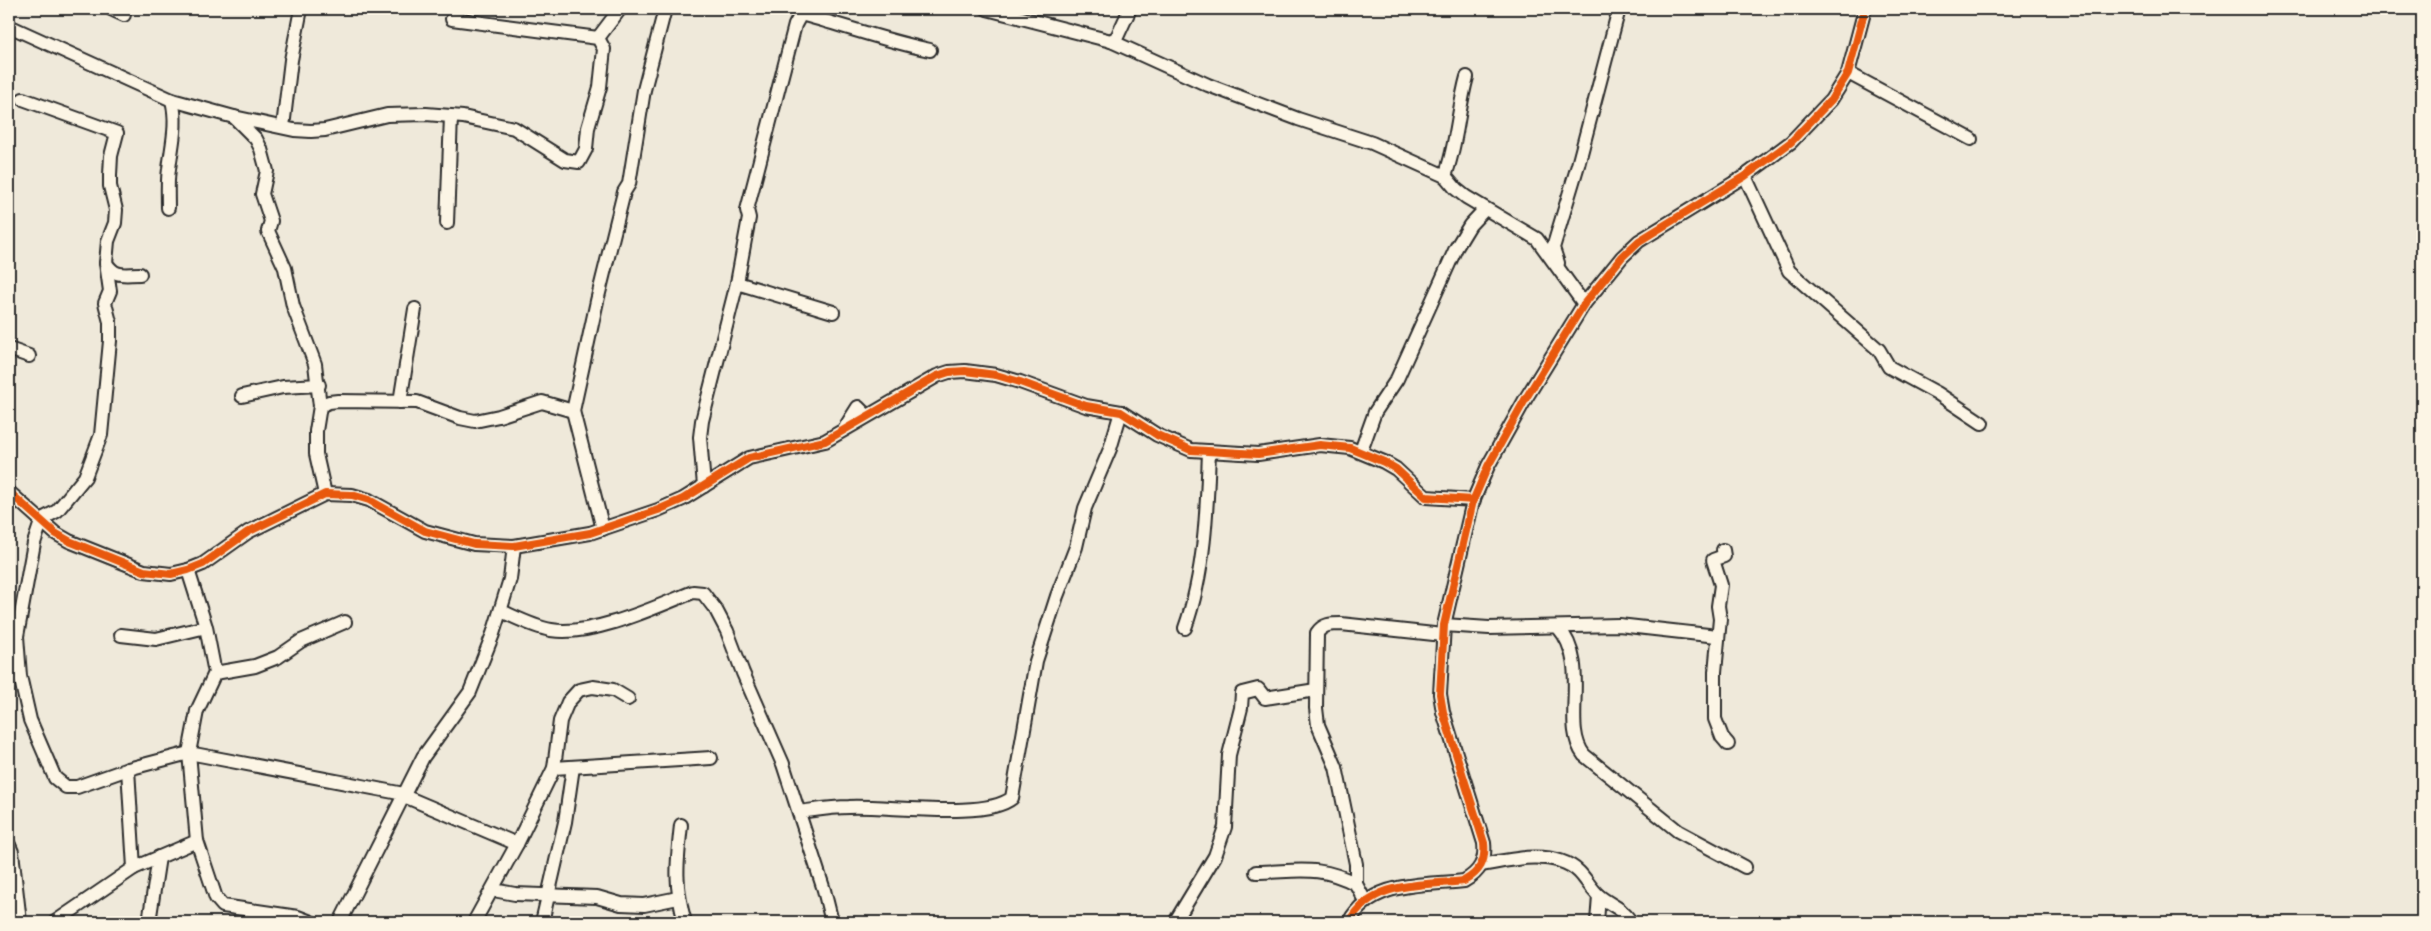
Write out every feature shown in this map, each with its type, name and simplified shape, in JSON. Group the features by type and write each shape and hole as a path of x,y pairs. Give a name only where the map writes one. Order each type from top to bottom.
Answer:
{"street":[{"path":"111,9 124,15"},
{"path":"283,127 291,60 301,9"},
{"path":"598,38 620,9"},
{"path":"603,529 573,411 596,301 624,192 629,184 644,90 665,9"},
{"path":"987,9 1111,42 1208,84 1298,119 1372,143 1445,176 1456,189 1485,209 1537,239 1584,304"},
{"path":"1111,42 1117,37 1130,9"},
{"path":"1561,272 1553,248 1578,165 1619,9"},
{"path":"1349,922 1365,901 1390,889 1464,881 1474,875 1482,865 1485,854 1484,843 1443,712 1440,694 1443,630 1474,500 1488,466 1526,398 1584,304 1607,273 1639,241 1745,176 1791,142 1831,100 1848,73 1865,9"},
{"path":"704,486 700,437 702,421 736,283 749,218 747,210 795,25 801,14 834,22 884,40 930,50"},
{"path":"452,19 598,38"},
{"path":"9,26 172,100 234,117 294,130 325,130 387,115 426,114 452,116 492,122 514,128 566,160 579,162 586,149 588,128 600,88 604,50 598,38"},
{"path":"1848,73 1971,139"},
{"path":"1445,176 1451,161 1459,105 1467,77"},
{"path":"23,99 117,133 111,156 110,181 116,217 108,241 106,263 110,291 105,303 110,322 110,341 102,435 85,477 57,511 42,519 34,543 13,635 30,720 60,784 66,787 77,787 189,753 404,795 517,844"},
{"path":"168,208 168,171 176,130 176,115 172,100"},
{"path":"448,223 452,116"},
{"path":"234,117 256,139 261,148 267,171 263,201 271,220 268,231 284,268 293,306 315,364 320,406 316,432 316,454 325,494"},
{"path":"1745,176 1789,271 1880,350 1888,367 1937,393 1982,423"},
{"path":"1361,451 1375,412 1397,379 1418,328 1456,248 1470,225 1485,209"},
{"path":"106,263 111,270 120,276 140,274"},
{"path":"736,283 833,312"},
{"path":"400,402 415,309"},
{"path":"9,349 29,356"},
{"path":"9,492 42,519 55,533 69,541 144,571 172,574 203,564 248,532 325,494 352,495 369,500 425,532 474,544 514,546 581,535 675,503 749,458 825,441 846,428 858,407 867,416 937,376 949,372 965,372 996,375 1086,406 1121,412 1175,445 1191,450 1258,454 1320,445 1334,446 1361,451 1396,469 1426,497 1474,500"},
{"path":"242,396 283,387 318,385"},
{"path":"320,406 338,401 417,402 460,418 475,420 499,416 542,402 573,411"},
{"path":"799,812 849,807 976,810 1005,804 1012,798 1036,660 1057,596 1076,547 1085,508 1110,449 1121,412"},
{"path":"1184,628 1190,612 1204,535 1209,451"},
{"path":"340,922 423,757 470,692 501,610 510,579 514,546"},
{"path":"1723,550 1724,556 1713,560 1721,585 1718,606 1720,619 1717,636 1715,719 1722,738 1728,744"},
{"path":"188,570 206,626 215,673 198,712 189,753 197,840 216,898 223,906 298,917 311,922"},
{"path":"501,610 551,630 570,631 611,623 692,592 703,593 716,610 727,631 742,673 783,764 824,890 832,922"},
{"path":"215,673 255,666 278,657 301,641 345,622"},
{"path":"1365,901 1356,884 1356,864 1336,767 1318,725 1316,690 1317,633 1320,628 1328,624 1443,630 1619,625 1717,636"},
{"path":"120,635 156,639 206,626"},
{"path":"1558,627 1567,637 1573,659 1576,684 1575,727 1579,749 1678,831 1745,867"},
{"path":"474,922 517,844 554,768 560,721 568,702 579,690 593,687 613,690 628,699"},
{"path":"1175,922 1214,856 1225,828 1229,754 1241,708 1242,693 1258,689 1265,698 1316,690"},
{"path":"554,768 711,758"},
{"path":"542,922 565,822 573,767"},
{"path":"554,768 571,781"},
{"path":"128,770 134,868"},
{"path":"681,825 676,874 678,898 685,922"},
{"path":"56,922 134,868 197,840"},
{"path":"9,846 12,852 20,922"},
{"path":"149,922 159,857"},
{"path":"1482,865 1528,858 1552,860 1573,867 1599,896 1616,905 1632,922"},
{"path":"1256,872 1302,869 1325,872 1356,884"},
{"path":"493,890 515,894 597,897 621,904 644,905 678,898"},
{"path":"1597,922 1599,896"}],"cycle path":[{"path":"1349,922 1359,908 1384,892 1415,885 1464,881 1478,870 1483,861 1484,843 1443,712 1440,694 1444,625 1473,501 1488,466 1526,398 1584,304 1622,257 1639,241 1745,176 1791,142 1831,100 1848,73 1865,9"},
{"path":"9,492 55,533 69,541 144,571 171,574 203,564 248,532 325,494 352,495 369,500 425,531 474,544 514,546 590,533 658,510 683,499 749,458 825,441 937,376 949,372 965,371 996,375 1086,406 1121,412 1157,435 1191,450 1258,454 1320,445 1350,448 1396,469 1426,497 1474,500"}]}
